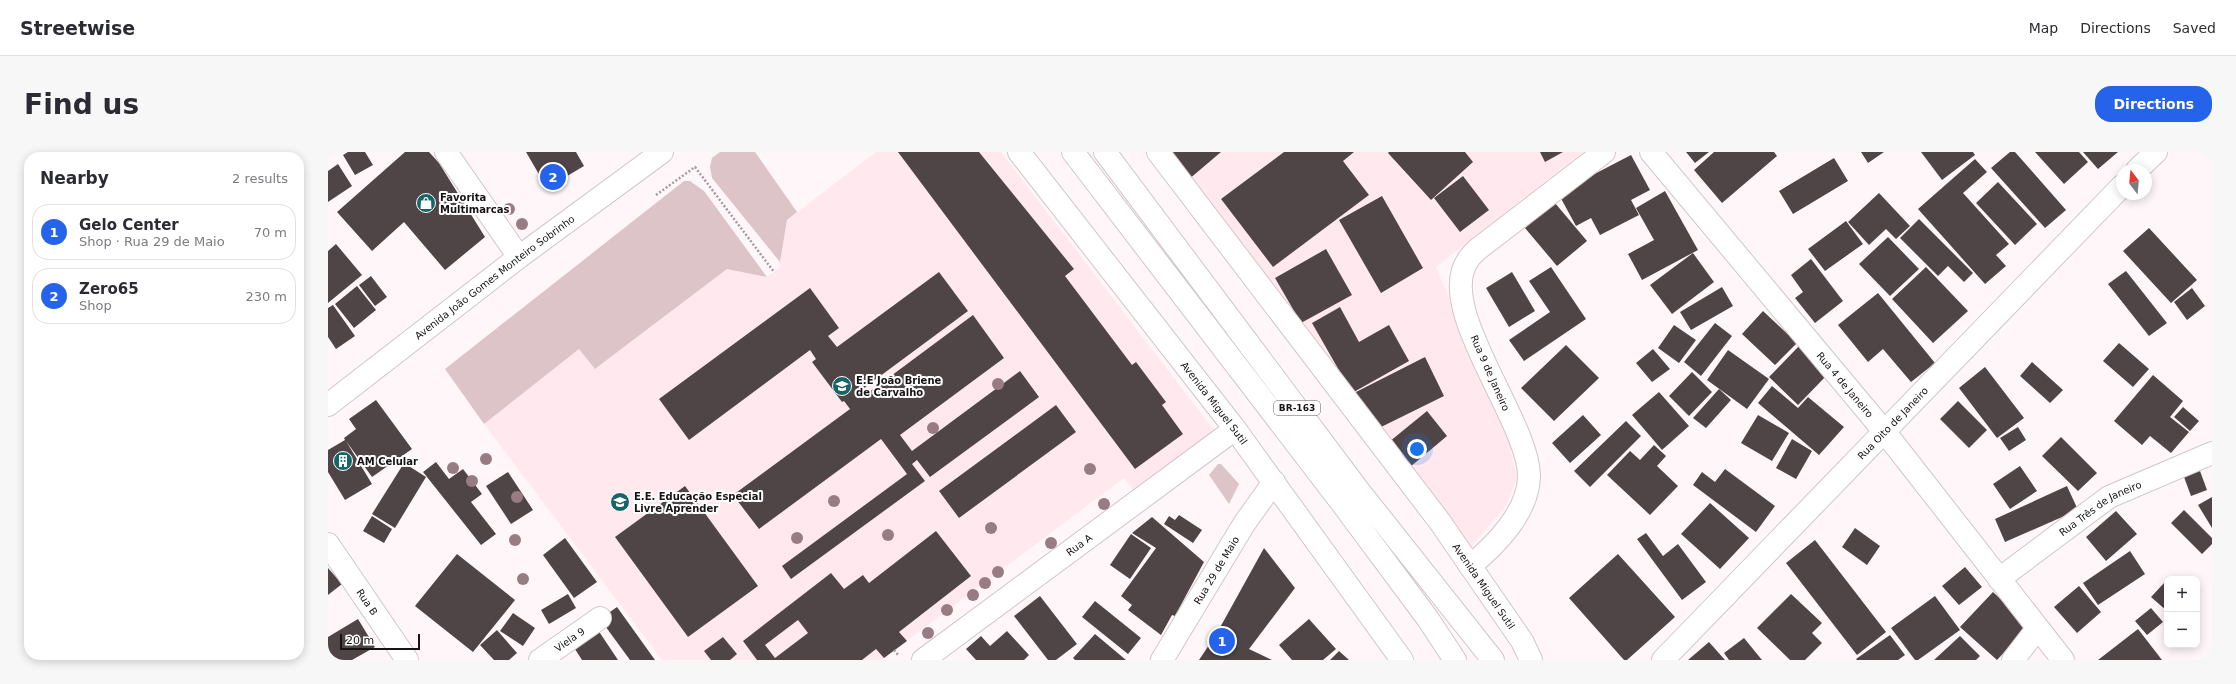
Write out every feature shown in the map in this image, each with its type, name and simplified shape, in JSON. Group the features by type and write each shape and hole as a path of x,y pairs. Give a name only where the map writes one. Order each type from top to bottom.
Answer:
{"main road":[{"path":"446,152 519,258"},
{"name":"Avenida João Gomes Monteiro Sobrinho","path":"328,405 519,258 662,152"},
{"name":"Avenida Miguel Sutil","path":"1019,152 1235,429 1402,660"},
{"name":"BR-163","path":"1073,152 1344,506 1428,619 1455,660"},
{"name":"BR-163","path":"1105,152 1359,491 1493,660"},
{"name":"Avenida Miguel Sutil","path":"1158,152 1435,516 1522,641 1531,660"},
{"name":"Rua 9 de Janeiro","path":"1470,566 1495,542 1517,515 1526,494 1529,477 1527,456 1520,436 1489,375 1475,342 1465,311 1461,282 1463,269 1468,260 1478,249 1604,152"},
{"name":"Rua 4 de Janeiro","path":"1652,152 1884,431 2062,660"},
{"path":"2143,164 2156,152"},
{"name":"Rua Oito de Janeiro","path":"1663,660 2116,192"},
{"name":"Rua A","path":"923,660 1235,429"},
{"name":"Rua Três de Janeiro","path":"1999,579 2109,497 2212,453"},
{"name":"Rua 29 de Maio","path":"1162,660 1244,524 1274,482"},
{"name":"Rua B","path":"328,544 407,660"},
{"name":"Viela 9","path":"540,660 600,618"},
{"path":"2013,660 2037,629"}],"path":[{"path":"656,195 695,168 774,272"}],"shaded area":[{"path":"720,152 755,152 797,212 787,220 780,262 712,178 710,167 712,158"},
{"path":"876,152 1001,152 1216,433 1134,491 1124,478 881,660 662,660 484,424 579,349 596,369 727,269 767,277 779,268 787,220"},
{"path":"1172,152 1583,152 1436,267 1509,441 1517,478 1507,505 1471,547 1220,220"},
{"path":"684,181 690,181 704,191 767,277 727,269 595,369 579,349 484,424 445,369"},
{"path":"1218,464 1221,464 1239,484 1229,504 1209,475"}],"building":[{"path":"348,152 365,152 373,165 355,175 343,155"},
{"name":"Favorita Multimarcas","path":"405,152 429,152 439,163 485,237 445,270 404,222 372,251 337,212"},
{"path":"526,152 576,152 584,166 547,188"},
{"path":"898,152 979,152 1074,269 1065,276 1132,365 1136,362 1166,402 1162,405 1183,434 1135,469"},
{"path":"1163,152 1221,152 1188,180"},
{"path":"1284,152 1354,152 1343,161 1369,195 1273,267 1221,199"},
{"path":"1465,152 1473,162 1431,200 1388,153"},
{"path":"1540,152 1563,152 1545,162"},
{"path":"1686,152 1709,152 1695,163"},
{"path":"1714,152 1774,152 1777,156 1722,203 1694,170"},
{"path":"1861,152 1884,152 1868,163"},
{"path":"1921,152 1973,152 1975,155 1942,180"},
{"path":"2010,152 2015,152 2066,210 2045,228 1991,168"},
{"path":"2035,152 2079,152 2088,162 2064,184"},
{"path":"2083,152 2118,152 2098,169"},
{"path":"1631,155 1650,190 1631,200 1639,215 1600,235 1591,218 1576,226 1558,193"},
{"path":"1834,158 1848,181 1793,214 1779,191"},
{"path":"1975,159 1987,172 1963,193 2009,244 1996,255 2006,266 1985,284 1918,209"},
{"path":"338,164 352,186 328,202 328,171"},
{"path":"1463,176 1489,210 1460,232 1434,198"},
{"path":"1998,182 2037,224 2015,245 1976,203"},
{"path":"1665,191 1698,250 1642,280 1628,254 1654,240 1636,208"},
{"path":"1879,193 1910,226 1896,239 1886,229 1869,245 1848,222"},
{"path":"1382,196 1423,268 1381,293 1339,220"},
{"path":"1555,203 1587,241 1557,266 1525,228"},
{"path":"1919,219 1973,273 1964,282 1948,266 1938,276 1900,238"},
{"path":"1846,221 1863,244 1825,271 1808,249"},
{"path":"2149,228 2197,280 2171,303 2123,251"},
{"path":"1888,237 1919,269 1890,296 1859,264"},
{"path":"336,244 362,275 328,303 328,251"},
{"path":"1326,249 1352,295 1301,323 1275,278"},
{"path":"1693,253 1714,282 1672,314 1650,285"},
{"path":"1811,259 1843,301 1815,323 1795,298 1803,292 1791,275"},
{"path":"1551,267 1586,319 1524,361 1509,340 1550,312 1529,281"},
{"path":"1926,267 1968,311 1933,343 1892,299"},
{"path":"2126,271 2167,323 2149,336 2108,284"},
{"path":"939,272 968,311 864,388 868,393 973,315 1004,358 900,435 912,451 1020,371 1039,397 930,477 917,460 912,464 925,481 791,579 782,566 907,474 881,439 759,529 733,495 850,409 844,401 842,402 812,362 816,359 810,350 689,440 659,399 810,288 839,328 828,336 837,347"},
{"path":"1512,272 1535,311 1509,327 1486,288"},
{"path":"371,276 387,297 375,306 359,285"},
{"path":"357,286 376,310 354,328 335,304"},
{"path":"1722,287 1733,306 1691,330 1680,312"},
{"path":"2192,288 2205,306 2187,320 2174,302"},
{"path":"1878,293 1935,363 1911,382 1883,349 1868,362 1838,325"},
{"path":"333,305 355,336 336,349 328,337 328,308"},
{"path":"1340,307 1359,342 1389,325 1409,361 1352,393 1312,323"},
{"path":"1763,311 1797,343 1775,365 1742,334"},
{"path":"1715,323 1732,336 1701,376 1684,362"},
{"path":"1674,325 1696,340 1679,363 1658,348"},
{"path":"2119,343 2149,369 2133,387 2103,361"},
{"path":"1566,345 1599,378 1554,421 1521,388"},
{"path":"1799,346 1828,374 1798,405 1769,377"},
{"path":"1653,349 1670,369 1652,382 1636,363"},
{"path":"1728,350 1769,379 1747,409 1707,380"},
{"path":"1425,357 1444,396 1375,430 1356,392"},
{"path":"2032,362 2063,390 2050,403 2020,376"},
{"path":"1985,367 2024,418 1997,438 1959,388"},
{"path":"1692,372 1712,392 1689,416 1669,396"},
{"path":"2153,375 2183,401 2170,417 2189,432 2171,453 2150,436 2142,445 2114,421"},
{"path":"1772,386 1798,408 1808,397 1844,427 1819,455 1758,403"},
{"path":"1719,389 1731,400 1706,428 1693,418"},
{"path":"1659,392 1689,426 1662,450 1632,415"},
{"path":"376,400 412,449 372,477 346,441 372,484 345,500 328,472 328,450 345,440 344,438 356,429 349,419"},
{"path":"1958,401 1987,430 1969,448 1940,419"},
{"path":"1056,405 1076,432 959,518 939,491"},
{"path":"2183,407 2199,421 2190,431 2174,417"},
{"path":"1427,411 1447,436 1410,467 1389,442"},
{"path":"1583,415 1601,435 1570,463 1552,443"},
{"path":"1758,415 1789,433 1772,461 1741,443"},
{"path":"1626,421 1641,436 1590,487 1574,471"},
{"path":"2018,427 2026,440 2009,451 2000,438"},
{"path":"2061,437 2097,473 2078,491 2042,456"},
{"path":"1792,439 1812,451 1796,479 1776,468"},
{"path":"1654,445 1666,456 1657,466 1678,486 1650,515 1607,475 1630,451 1640,460"},
{"path":"436,462 449,479 463,469 482,494 471,502 496,534 481,545 423,472"},
{"path":"404,463 426,477 395,528 372,514"},
{"path":"2020,466 2037,491 2010,509 1993,484"},
{"path":"1725,469 1775,506 1756,532 1693,485 1702,472 1715,482"},
{"path":"2200,471 2207,490 2191,496 2184,477"},
{"path":"508,472 533,510 511,524 486,486"},
{"path":"685,486 758,586 688,637 615,537"},
{"path":"2067,486 2078,510 2005,542 1995,519"},
{"path":"2212,497 2212,528 2198,505"},
{"path":"1710,503 1749,538 1720,569 1681,534"},
{"path":"2184,510 2212,538 2212,544 2202,554 2171,523"},
{"path":"2116,511 2137,534 2106,561 2086,537"},
{"path":"1179,515 1202,530 1193,543 1164,524 1169,516 1175,520"},
{"path":"372,516 392,529 384,543 363,531"},
{"path":"1152,517 1204,562 1175,616 1172,615 1161,635 1128,610 1132,605 1121,596 1156,548 1132,533"},
{"path":"1855,528 1880,546 1867,565 1842,547"},
{"path":"936,531 971,576 899,632 907,641 884,658 876,649 862,660 757,660 743,641 831,573 844,589 863,575 869,583","holes":["798,620 808,633 775,658 765,645"]},
{"path":"1646,533 1663,556 1678,544 1706,582 1682,600 1637,539"},
{"path":"1131,534 1151,548 1130,579 1110,565"},
{"path":"565,538 597,582 574,598 543,555"},
{"path":"1815,540 1886,632 1857,655 1786,563"},
{"path":"1264,548 1295,588 1249,649 1272,660 1199,660 1217,633"},
{"path":"2130,551 2145,574 2098,605 2083,583"},
{"path":"457,554 515,600 473,652 415,606"},
{"path":"1618,554 1675,617 1627,660 1624,660 1569,598"},
{"path":"1965,567 1982,587 1959,605 1942,586"},
{"path":"328,568 342,584 328,595"},
{"path":"2164,583 2164,608 2151,597"},
{"path":"2079,586 2101,612 2077,633 2054,607"},
{"path":"1993,592 2029,626 1997,660 1960,627"},
{"path":"568,594 576,608 549,624 541,610"},
{"path":"1791,594 1822,623 1812,633 1822,643 1805,660 1790,660 1757,628"},
{"path":"1040,596 1077,644 1056,660 1048,660 1014,616"},
{"path":"1935,596 1960,630 1918,660 1915,660 1891,628"},
{"path":"1095,601 1141,638 1128,654 1082,617"},
{"path":"617,607 655,660 630,660 600,619"},
{"path":"2151,608 2163,622 2147,635 2135,621"},
{"path":"513,613 535,628 523,646 500,631"},
{"path":"358,619 375,647 352,660 328,660 328,637"},
{"path":"1309,619 1336,649 1323,660 1292,660 1279,645"},
{"path":"2138,629 2162,660 2098,660"},
{"path":"497,630 517,653 509,660 494,660 480,645"},
{"path":"598,630 618,660 582,660 573,646"},
{"path":"1007,631 1029,655 1024,660 976,660 966,649 981,636 990,646"},
{"path":"1095,634 1126,660 1075,660 1073,658"},
{"path":"1890,635 1905,655 1898,660 1856,659"},
{"path":"1960,636 1980,656 1976,660 1934,660"},
{"path":"723,637 737,654 730,660 711,660 704,651"},
{"path":"1744,638 1762,660 1729,660 1724,653"},
{"path":"1709,642 1725,660 1688,660"},
{"path":"1339,651 1349,660 1330,660"}],"place":[{"name":"Zero65","path":"553,177"},
{"name":"Favorita Multimarcas","path":"426,203"},
{"name":"E.E João Briene de Carvalho","path":"842,386"},
{"name":"AM Celular","path":"343,461"},
{"name":"E.E. Educação Especial Livre Aprender","path":"620,502"},
{"name":"Gelo Center","path":"1222,641"}]}
